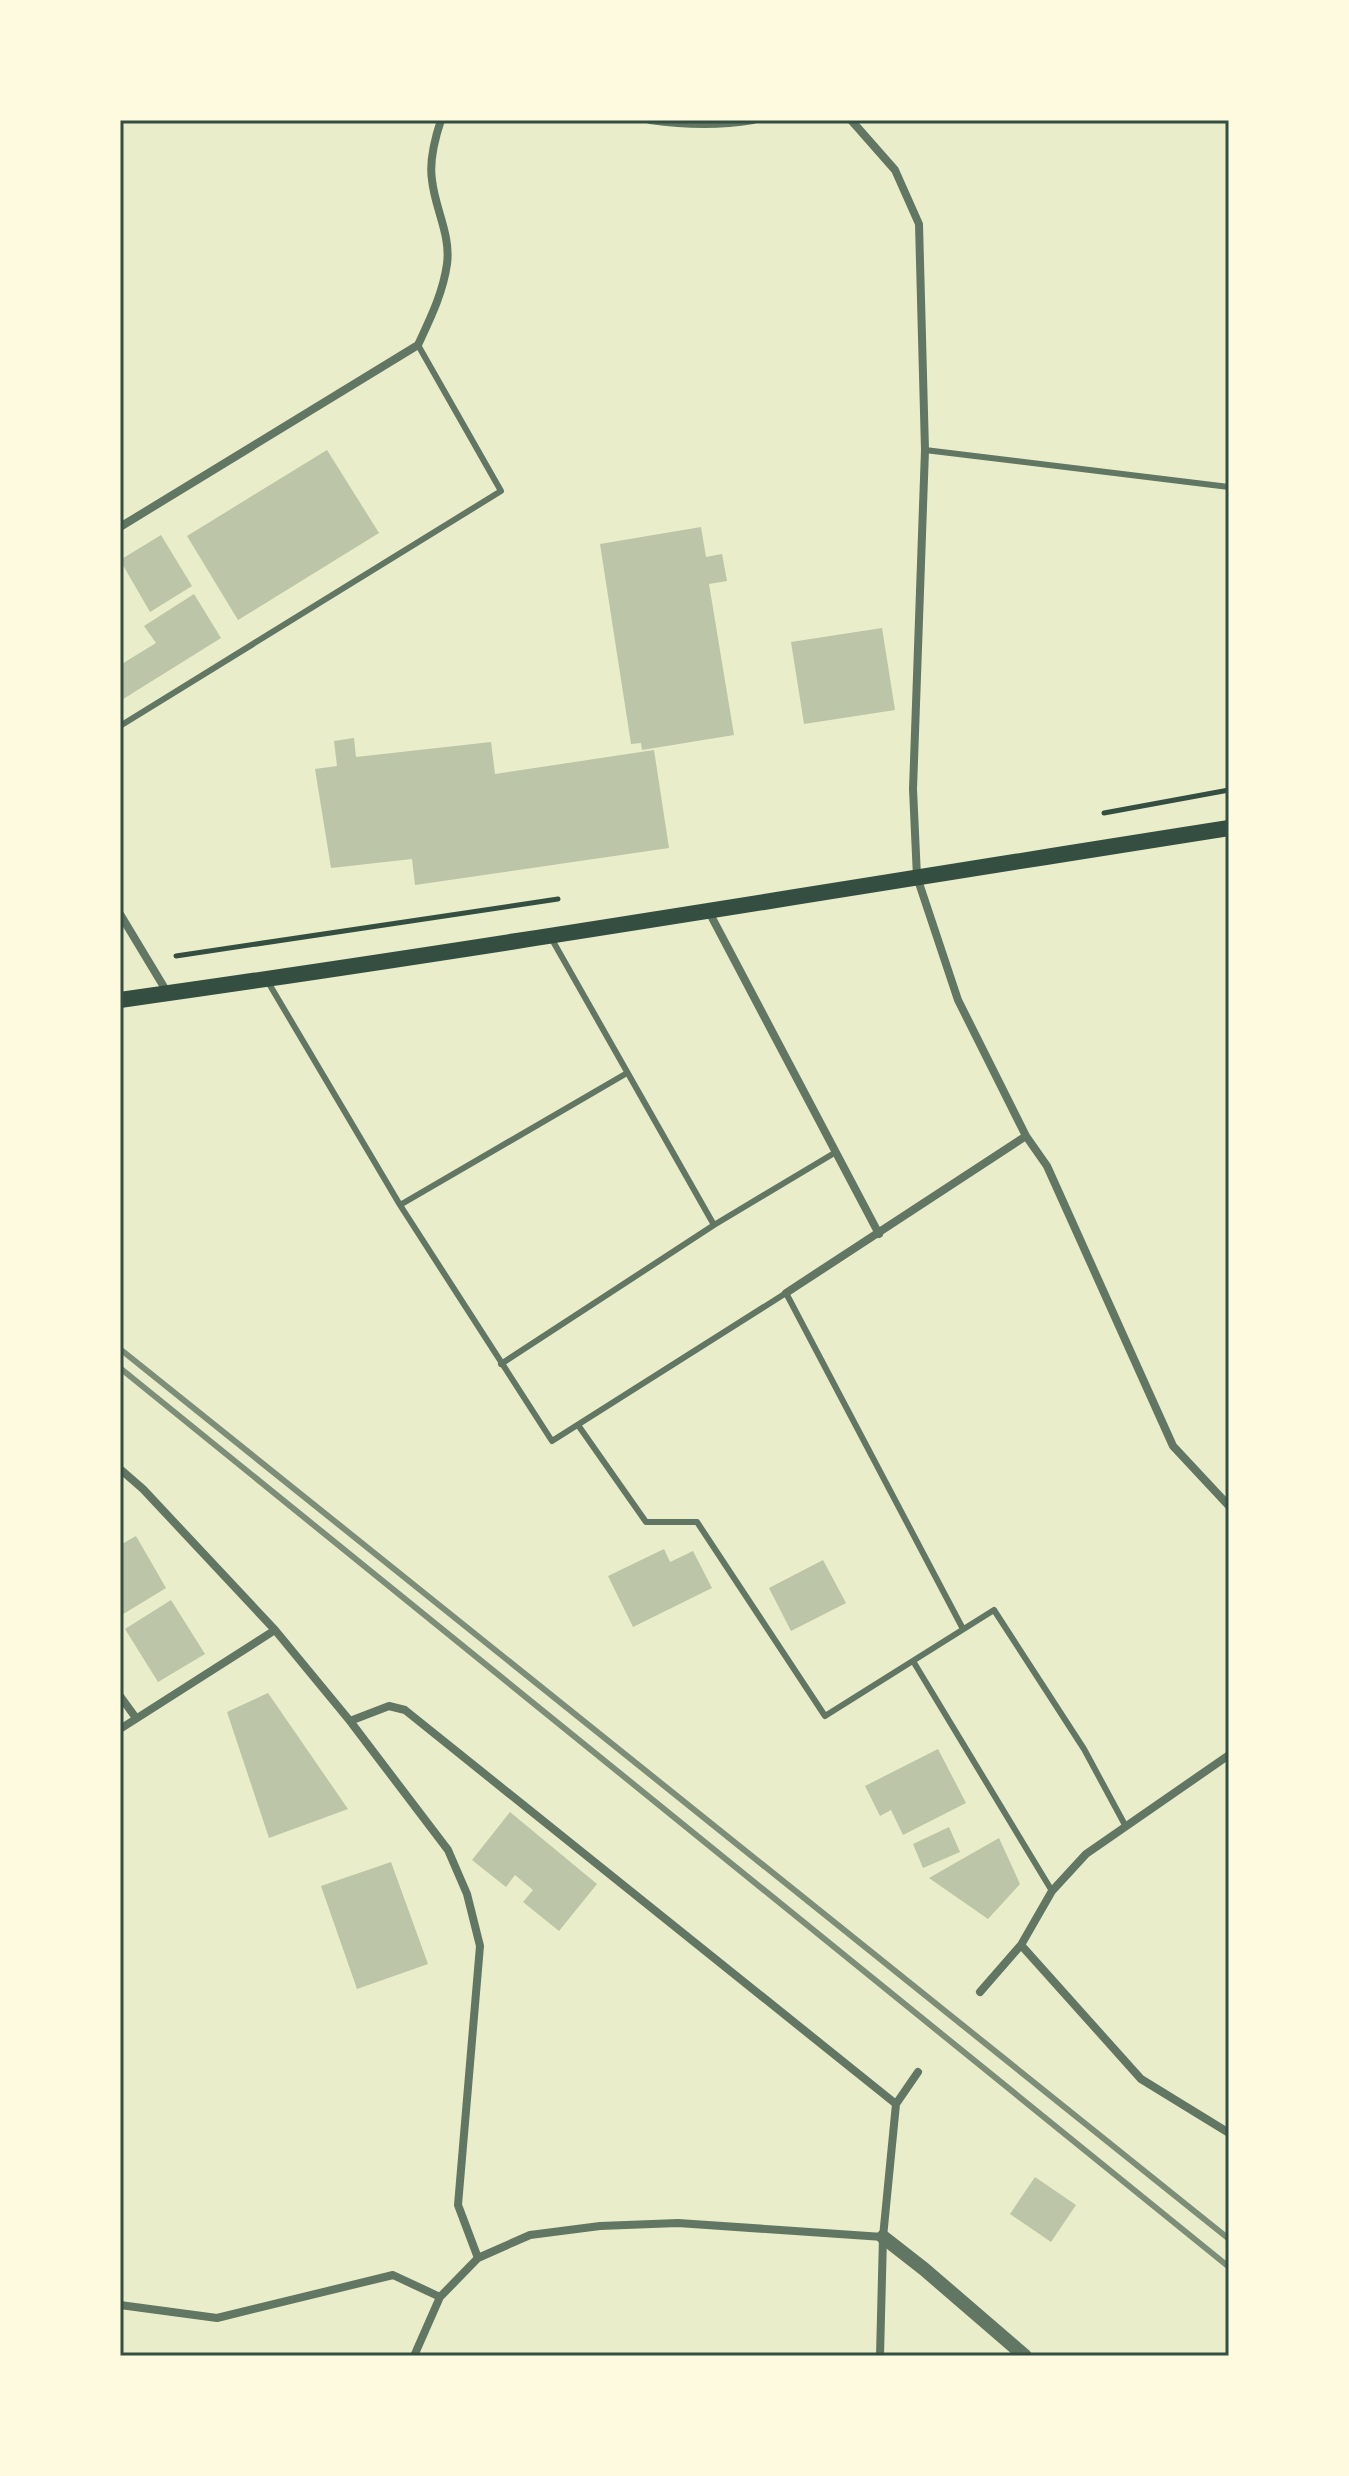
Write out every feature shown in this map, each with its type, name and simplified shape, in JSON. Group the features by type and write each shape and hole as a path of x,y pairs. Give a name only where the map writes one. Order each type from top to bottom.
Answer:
{"main road":[{"path":"120,1000 709,912 1229,828"}],"street":[{"path":"120,527 418,345 436,307 447,263 445,225 431,179 435,137 441,120"},
{"path":"650,120 686,125 753,120"},
{"path":"851,120 895,170 919,224 925,450 913,789 917,877 958,1000 1026,1136 1047,1166 1173,1446 1229,1506"},
{"path":"709,912 879,1234"},
{"path":"120,914 168,993"},
{"path":"786,1293 1026,1136"},
{"path":"120,1469 143,1489 275,1630 350,1721 448,1850 467,1894 480,1946 458,2205 478,2258"},
{"path":"120,1729 275,1630"},
{"path":"120,1696 136,1718"},
{"path":"350,1721 389,1706 405,1710 896,2104"},
{"path":"980,1992 1021,1945 1052,1891 1086,1854 1229,1755"},
{"path":"1021,1945 1141,2079 1229,2133"},
{"path":"880,2356 883,2237 896,2104 918,2072"},
{"path":"414,2356 440,2297 478,2258 530,2235 616,2225 678,2223 883,2237 1025,2356"},
{"path":"120,2305 217,2318 393,2275 440,2297"}],"lane":[{"path":"120,726 501,491 418,345"},
{"path":"925,450 1229,487"},
{"path":"550,935 714,1225"},
{"path":"266,978 400,1205 552,1441 786,1293 963,1629"},
{"path":"400,1205 627,1073"},
{"path":"501,1364 714,1225 836,1152"},
{"path":"578,1425 646,1522 697,1522 825,1716 994,1610 1084,1749 1125,1825"},
{"path":"913,1661 1052,1891"}],"path":[{"path":"146,958 177,956 572,897"}],"building":[{"path":"327,450 379,533 238,620 187,536"},
{"path":"701,527 706,557 722,554 727,581 709,584 734,735 642,750 641,743 631,744 600,544"},
{"path":"161,535 192,586 150,612 120,560"},
{"path":"194,594 221,638 120,701 120,665 156,643 144,626"},
{"path":"882,628 895,710 804,724 791,642"},
{"path":"354,738 356,757 491,742 495,774 654,750 669,848 415,885 412,859 331,868 315,769 337,766 334,741"},
{"path":"136,1536 166,1588 120,1616 120,1545"},
{"path":"664,1549 670,1562 693,1551 712,1588 633,1627 608,1576"},
{"path":"823,1560 846,1603 791,1631 769,1588"},
{"path":"171,1600 205,1654 158,1682 125,1629"},
{"path":"268,1693 348,1809 269,1838 227,1712"},
{"path":"938,1749 966,1803 903,1835 891,1810 880,1816 865,1786"},
{"path":"510,1812 597,1884 559,1931 523,1902 533,1890 515,1875 506,1887 472,1860"},
{"path":"949,1827 960,1852 923,1868 913,1844"},
{"path":"999,1838 1020,1884 988,1919 929,1878"},
{"path":"391,1862 428,1964 357,1989 321,1886"},
{"path":"1035,2177 1076,2205 1051,2242 1010,2214"}],"railway":[{"path":"120,1349 1229,2239"},
{"path":"120,1368 1229,2267"}]}
